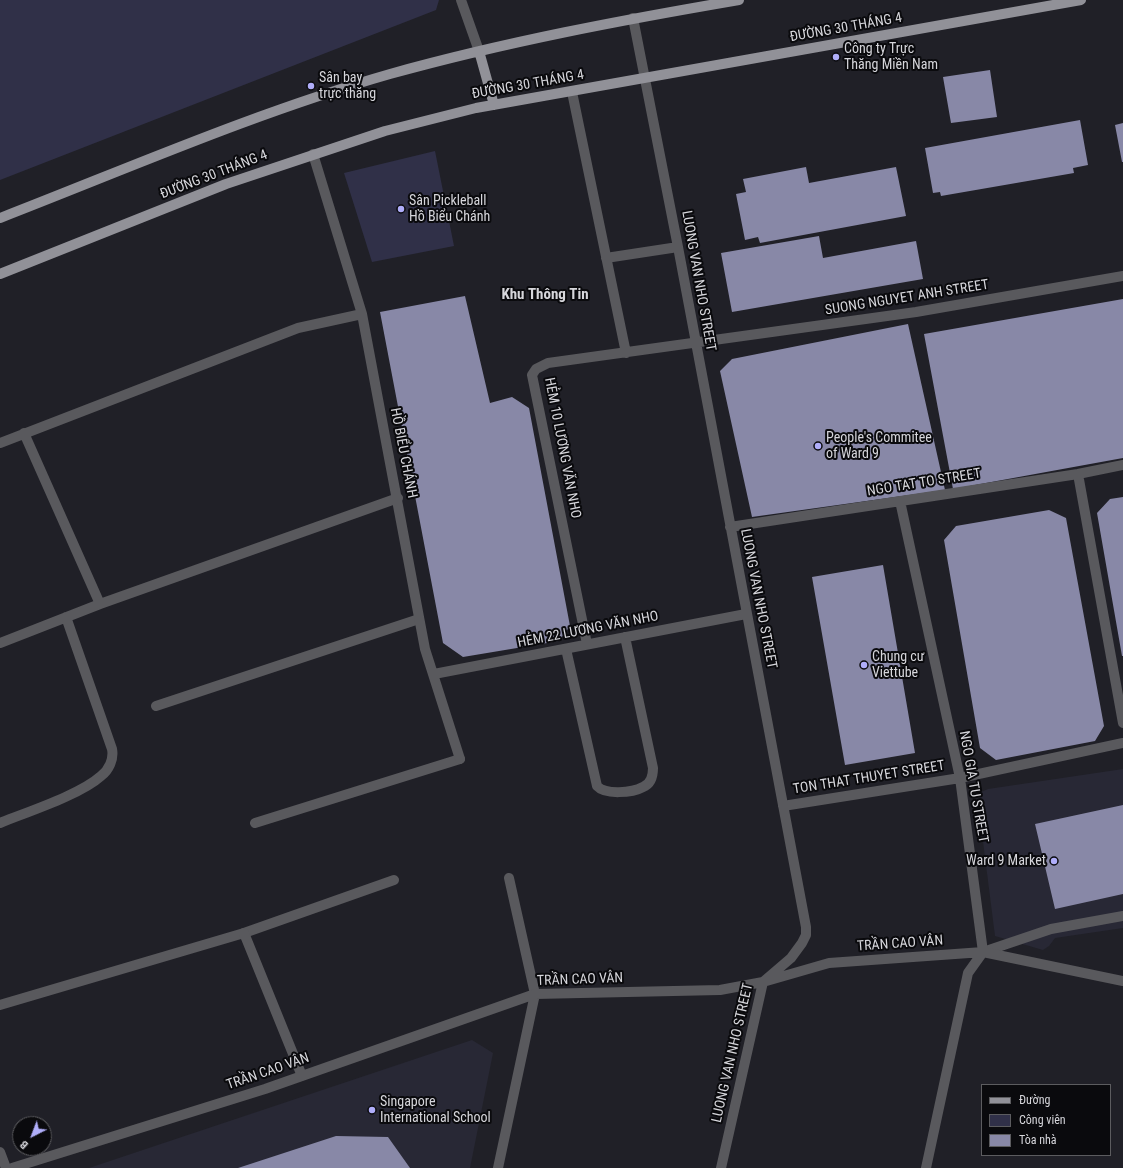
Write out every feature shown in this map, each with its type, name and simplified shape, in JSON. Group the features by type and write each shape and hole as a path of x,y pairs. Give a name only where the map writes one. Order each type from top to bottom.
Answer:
{"main road":[{"path":"0,218 292,106 389,74 479,51 633,18 739,0"},
{"name":"ĐƯỜNG 30 THÁNG 4","path":"0,274 226,184 385,131 494,105 1081,0"},
{"path":"479,51 494,105"}],"street":[{"path":"461,0 479,51"},
{"name":"LUONG VAN NHO STREET","path":"633,18 678,247 695,344 806,927 806,935 791,958 763,982 721,1168"},
{"path":"572,92 626,353"},
{"name":"HỒ BIỂU CHÁNH","path":"255,823 460,758 425,649 418,619 398,498 362,314 313,154"},
{"path":"606,258 678,247"},
{"name":"SUONG NGUYET ANH STREET","path":"695,344 916,312 1123,276"},
{"path":"0,443 298,328 362,314"},
{"name":"HẺM 10 LƯƠNG VĂN NHO","path":"587,644 532,375 536,369 548,363 695,344"},
{"path":"24,433 100,604"},
{"name":"NGO TAT TO STREET","path":"730,527 1078,474 1123,465"},
{"path":"1078,474 1123,723"},
{"path":"0,643 100,604 398,498"},
{"name":"NGO GIA TU STREET","path":"900,501 960,778 984,952"},
{"name":"HẺM 22 LƯƠNG VĂN NHO","path":"434,674 746,614"},
{"path":"0,823 78,790 100,777 108,769 112,761 112,749 66,617"},
{"path":"156,706 418,619"},
{"path":"566,648 597,786 602,791 611,793 642,788 652,779 653,768 625,637"},
{"name":"TON THAT THUYET STREET","path":"783,806 960,778 1123,743"},
{"path":"498,1168 535,994 509,878"},
{"path":"0,1005 244,933 394,880"},
{"path":"926,1168 968,973 984,952 1051,929 1123,916"},
{"path":"244,933 302,1076"},
{"name":"TRẦN CAO VÂN","path":"12,1168 302,1076 535,994 720,990 763,982 829,963 984,952 1123,981"},
{"path":"0,1152 6,1168"}],"shaded area":[{"name":"Ward 9 Market","path":"1123,769 1123,928 1055,938 1049,946 1043,950 995,936 977,794 988,789"},
{"name":"Singapore International School","path":"472,1040 493,1053 470,1168 89,1168"}],"green space":[{"path":"0,0 439,0 436,10 0,180"},
{"name":"Sân Pickleball Hồ Biểu Chánh","path":"435,151 454,246 372,262 344,173"}],"building":[{"path":"990,70 997,117 951,123 943,77"},
{"path":"1080,120 1088,165 1073,168 1074,173 941,196 940,192 933,193 925,148"},
{"path":"1123,123 1123,162 1122,162 1115,125"},
{"path":"806,167 809,183 896,167 906,216 760,243 758,237 745,240 736,194 746,192 743,179"},
{"path":"819,236 823,258 916,241 923,279 732,312 721,253"},
{"path":"465,296 490,403 512,397 529,408 570,626 559,641 463,657 443,643 380,312"},
{"path":"1123,299 1123,458 953,489 924,334"},
{"path":"908,324 945,490 752,517 720,371 732,359"},
{"path":"1123,497 1122,656 1097,513 1110,499"},
{"path":"1049,510 1066,518 1104,726 1095,741 996,760 980,748 944,540 956,526"},
{"name":"Chung cư Viettube","path":"883,565 915,753 845,765 812,577"},
{"path":"1123,805 1123,894 1055,909 1035,824"},
{"path":"336,1136 388,1137 410,1168 238,1168"}],"place":[{"name":"Công ty Trực Thăng Miền Nam","path":"836,57"},
{"name":"Sân bay trực thăng","path":"311,86"},
{"name":"Sân Pickleball Hồ Biểu Chánh","path":"401,209"},
{"name":"People's Commitee of Ward 9","path":"818,446"},
{"name":"Chung cư Viettube","path":"864,665"},
{"name":"Ward 9 Market","path":"1054,861"},
{"name":"Singapore International School","path":"372,1110"}],"district":[{"name":"Khu Thông Tin","path":"545,295"}]}
